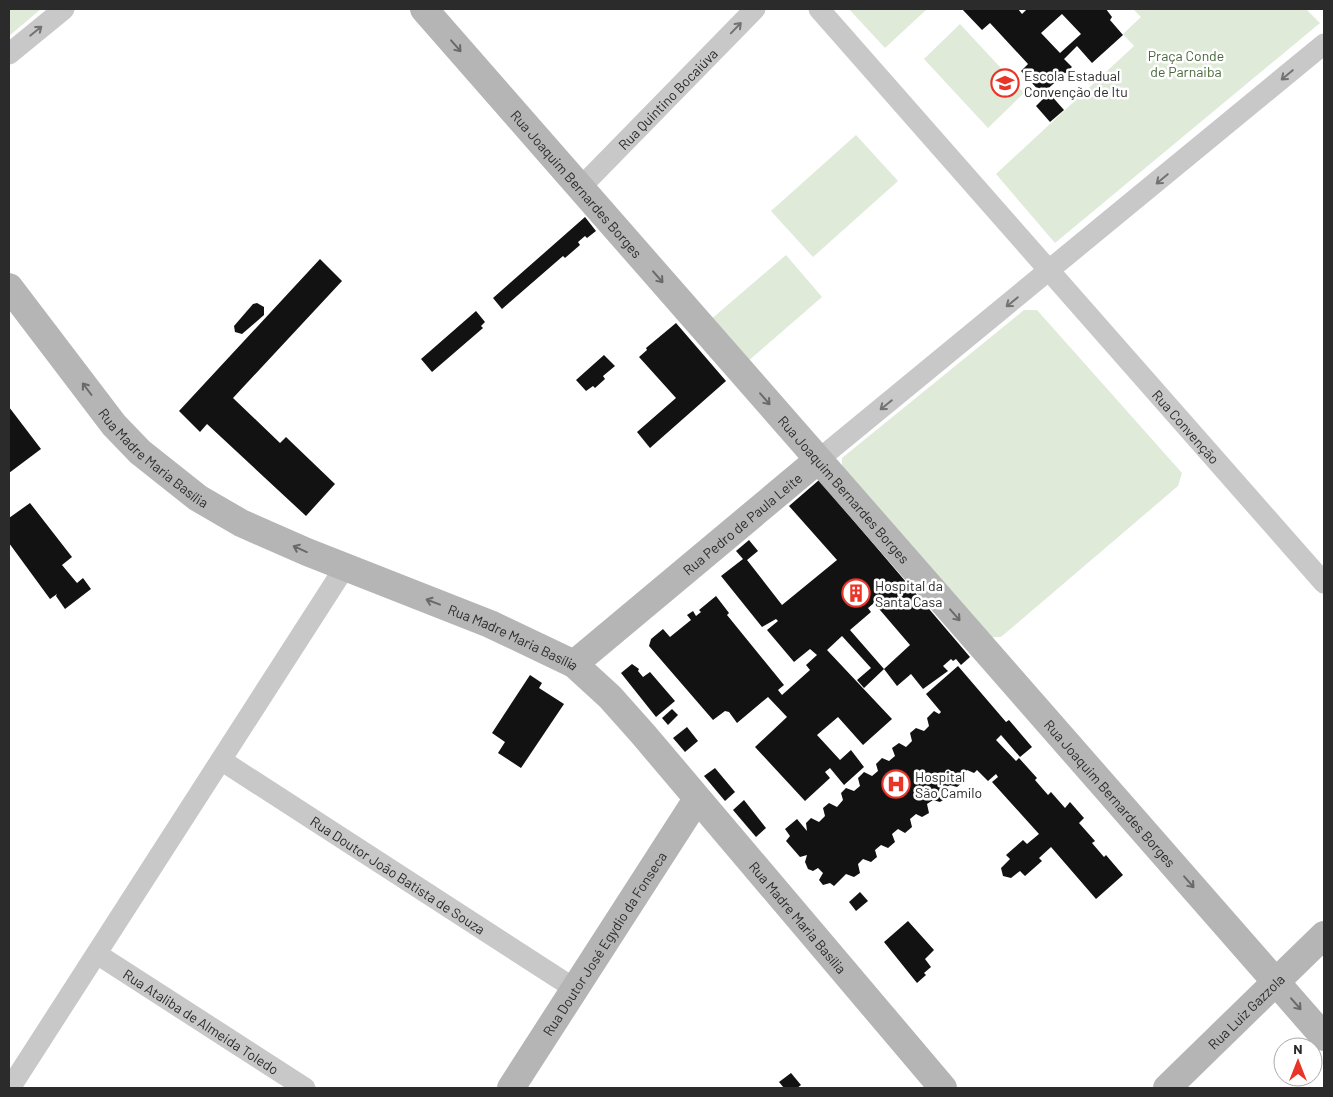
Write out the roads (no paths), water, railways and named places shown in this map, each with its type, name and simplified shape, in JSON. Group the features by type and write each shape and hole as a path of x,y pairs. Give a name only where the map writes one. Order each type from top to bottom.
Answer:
{"street":[{"path":"9,54 64,9"},
{"name":"Rua Joaquim Bernardes Borges","path":"424,9 1324,1036"},
{"name":"Rua Quintino Bocaiúva","path":"580,188 755,9"},
{"path":"818,9 1050,271 1324,44"},
{"name":"Rua Pedro de Paula Leite","path":"574,664 818,460 1050,271"},
{"name":"Rua Convenção","path":"1050,271 1324,583"},
{"name":"Rua Madre Maria Basília","path":"9,287 114,425 140,452 198,498 241,523 345,567 490,624 574,664 610,697 943,1088"},
{"path":"10,1088 345,567"},
{"name":"Rua Doutor João Batista de Souza","path":"221,760 575,989"},
{"name":"Rua Doutor José Egydio da Fonseca","path":"511,1088 697,799"},
{"name":"Rua Luiz Gazzola","path":"1167,1088 1324,935"},
{"name":"Rua Ataliba de Almeida Toledo","path":"97,954 304,1088"}],"place":[{"name":"Escola Estadual Convenção de Itu","path":"1005,83"},
{"name":"Hospital da Santa Casa","path":"856,593"},
{"name":"Hospital São Camilo","path":"896,784"}],"park label":[{"name":"Praça Conde de Parnaiba","path":"1186,64"}]}
